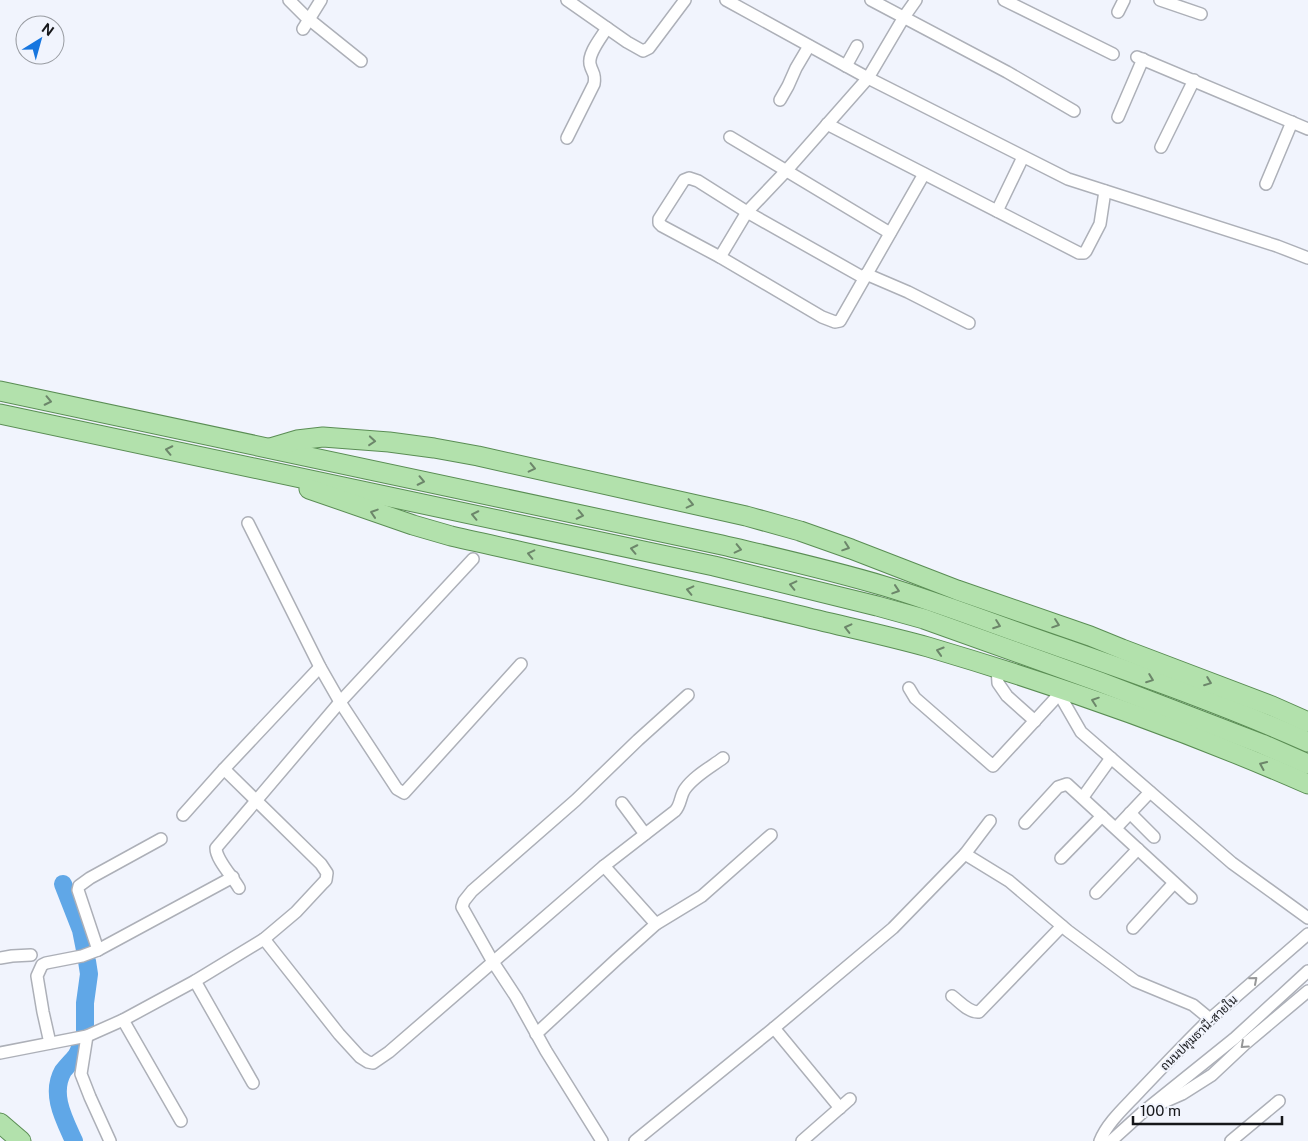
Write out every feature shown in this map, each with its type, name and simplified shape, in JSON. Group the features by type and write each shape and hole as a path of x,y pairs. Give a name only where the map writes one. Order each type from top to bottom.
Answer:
{"main road":[{"path":"0,391 722,545 884,586 1122,668 1268,724 1308,742"},
{"path":"0,414 263,470 320,488 413,526 731,599 912,643 1062,689 1256,761 1308,784"},
{"path":"268,449 297,440 323,437 389,442 478,456 746,516 800,531 944,585 1090,636 1272,706 1308,722"},
{"path":"320,488 714,566 924,619 1100,682 1262,744 1308,764"},
{"path":"1058,646 1090,636"},
{"path":"1100,682 1140,717"},
{"path":"0,1123 21,1141"}],"street":[{"path":"289,0 306,24 361,61"},
{"path":"306,24 321,0"},
{"path":"568,0 643,51 648,48 685,0"},
{"path":"726,0 868,78 1068,179 1277,246 1308,258"},
{"path":"871,0 1007,72 1074,111"},
{"path":"720,257 747,212 786,172 868,78 916,0"},
{"path":"1004,0 1113,54"},
{"path":"1118,12 1124,0"},
{"path":"1160,0 1201,14"},
{"path":"567,138 594,84 595,75 590,63 591,54 607,28"},
{"path":"780,100 809,46"},
{"path":"846,66 857,46"},
{"path":"1118,117 1140,58 1308,129"},
{"path":"1161,147 1194,80"},
{"path":"1266,184 1292,122"},
{"path":"827,124 1079,253 1084,253 1100,224 1105,191"},
{"path":"730,137 890,234"},
{"path":"997,211 1023,157"},
{"path":"924,174 865,276 840,321 835,322 822,317 658,223 684,180 689,178 865,276 908,292 969,323"},
{"path":"248,523 320,668 340,702 398,788 404,793 521,664"},
{"path":"239,888 219,858 216,848 340,702 474,559"},
{"path":"183,815 320,668"},
{"path":"997,668 998,684 1007,696 1035,721"},
{"path":"909,688 915,698 994,766 1062,689"},
{"path":"1062,689 1062,699 1082,732 1232,864 1308,918"},
{"path":"602,1141 536,1034 462,907 466,897 472,890 576,800 688,695"},
{"path":"264,938 360,1058 373,1062 389,1052 604,866 675,811 679,807 688,784 723,758"},
{"path":"1083,797 1111,758"},
{"path":"0,1052 87,1036 123,1020 195,981 264,938 296,912 324,883 327,873 320,864 224,769"},
{"path":"1025,823 1058,787 1067,784 1191,898"},
{"path":"1116,828 1150,792"},
{"path":"622,803 645,834"},
{"path":"1130,814 1154,837"},
{"path":"1061,858 1102,816"},
{"path":"635,1141 774,1028 892,928 965,854 990,822"},
{"path":"536,1034 656,924 702,896 771,835"},
{"path":"98,950 78,890 79,886 161,839"},
{"path":"1096,893 1138,849"},
{"path":"965,854 1009,881 1062,926 1136,981 1193,1005 1210,1018"},
{"path":"604,866 656,924"},
{"path":"50,1043 37,976 42,965 82,956 98,950 233,877"},
{"path":"1133,928 1174,883"},
{"path":"952,996 975,1013 979,1012 1062,926"},
{"name":"ถนนปทุมธานี-สายใน","path":"1100,1141 1104,1131 1176,1052 1210,1018 1308,934"},
{"path":"0,958 31,956"},
{"name":"ถนนปทุมธานี-สายใน","path":"1111,1141 1143,1112 1235,1038 1308,971"},
{"path":"195,981 253,1082"},
{"path":"1143,1112 1182,1094 1212,1075 1308,990"},
{"path":"123,1020 181,1121"},
{"path":"774,1028 840,1108"},
{"path":"87,1036 81,1074 110,1141"},
{"path":"810,1139 850,1099"},
{"path":"1231,1141 1279,1101"}],"waterway":[{"path":"63,884 81,930 85,950"},
{"path":"85,1031 85,1003 89,974 87,961"},
{"path":"74,1141 60,1106 58,1089 63,1071 77,1054 82,1042"}]}
